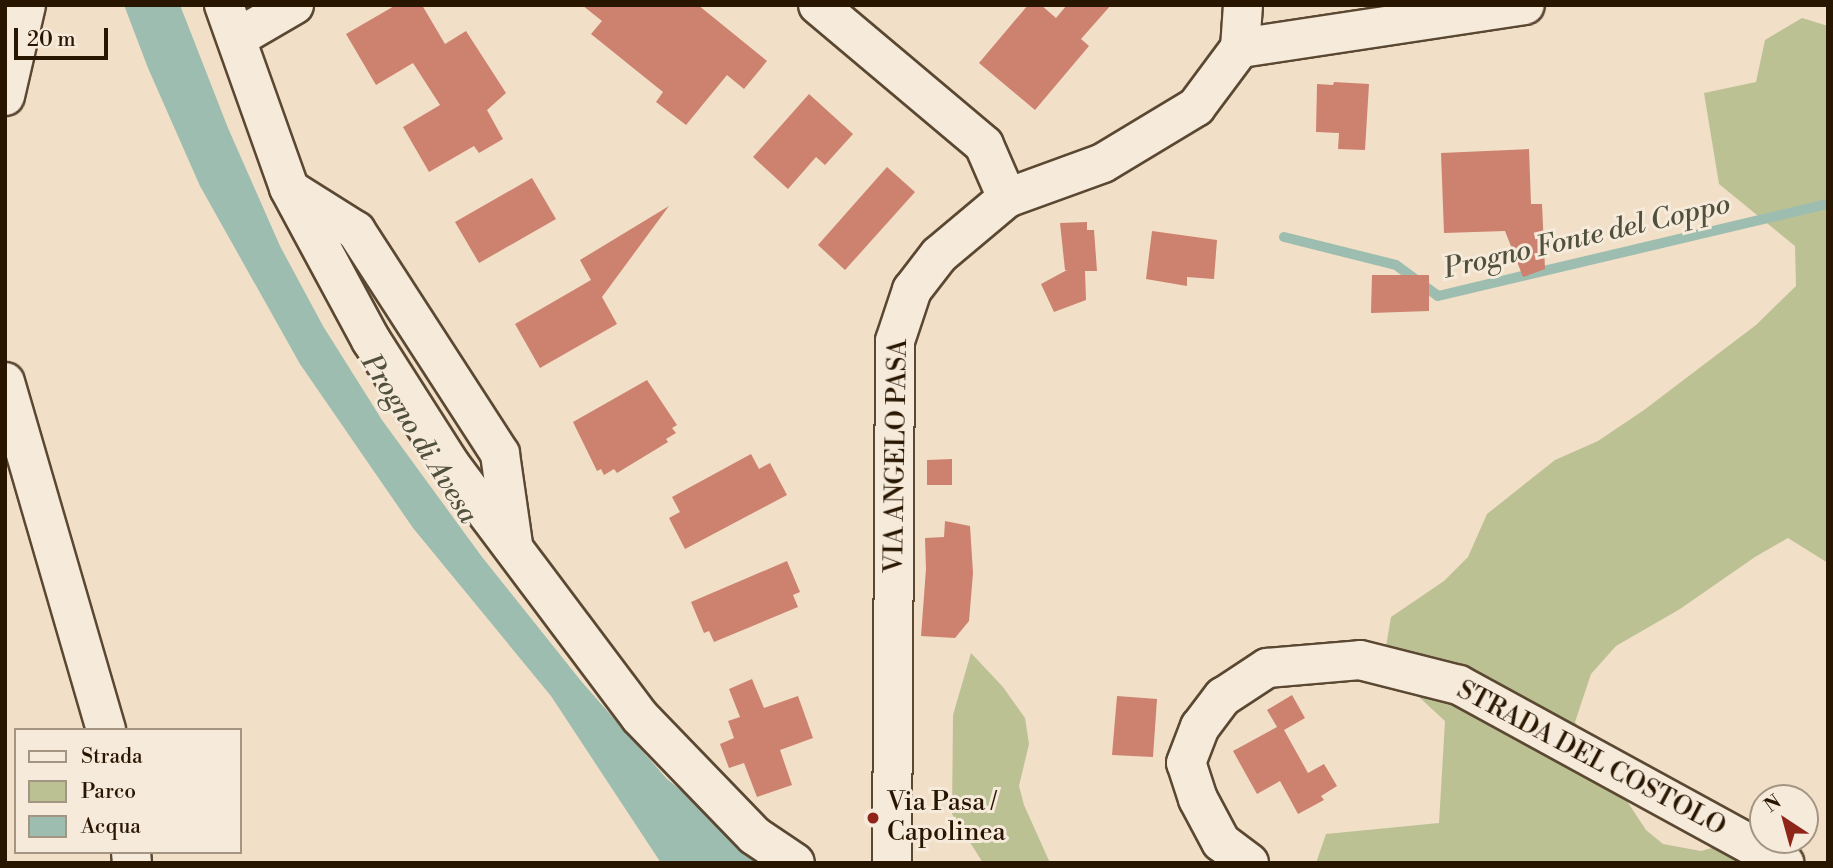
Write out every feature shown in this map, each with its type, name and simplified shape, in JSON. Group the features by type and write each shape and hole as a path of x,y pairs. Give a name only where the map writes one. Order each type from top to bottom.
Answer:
{"street":[{"path":"5,96 26,5"},
{"path":"294,5 231,22 289,188 371,341 450,464 640,716 755,836 795,863"},
{"path":"818,5 984,145 1007,198"},
{"path":"1243,5 1240,48 1524,5"},
{"name":"VIA ANGELO PASA","path":"892,863 895,341 912,290 939,255 1007,198 1103,163 1196,107 1240,48"},
{"path":"5,382 105,728"},
{"name":"STRADA DEL COSTOLO","path":"1249,863 1221,842 1198,799 1186,763 1200,727 1223,697 1267,668 1360,660 1459,685 1784,863"}],"green space":[{"path":"1802,18 1828,26 1828,563 1788,538 1755,557 1680,609 1616,646 1591,674 1575,722 1646,830 1663,844 1701,851 1745,839 1749,843 1749,854 1762,854 1772,863 1316,863 1326,834 1439,823 1445,721 1383,664 1391,617 1444,581 1468,557 1487,514 1555,460 1598,441 1644,410 1756,325 1796,286 1795,246 1719,184 1704,93 1756,82 1765,40"},
{"path":"971,653 1003,687 1025,718 1029,744 1019,786 1024,805 1050,863 983,863 952,814 953,715"}],"water":[{"path":"124,5 180,5 228,128 280,246 323,326 382,420 482,557 581,681 667,779 770,863 661,863 551,696 413,528 300,364 200,186 148,68"}],"building":[{"path":"396,5 422,5 445,44 466,31 506,93 487,110 503,139 479,153 474,146 429,172 403,127 440,105 413,63 376,85 346,34"},
{"path":"582,5 698,5 767,61 744,89 727,75 686,125 656,102 663,92 591,34 602,21"},
{"path":"1028,5 1041,5 1056,18 1067,5 1111,5 1081,39 1089,46 1035,110 979,63"},
{"path":"1334,82 1369,84 1365,150 1338,149 1339,133 1316,132 1317,84 1333,85"},
{"path":"809,94 853,134 825,165 816,157 788,189 753,157"},
{"path":"1529,149 1531,204 1542,204 1545,269 1523,277 1505,231 1444,233 1441,153"},
{"path":"887,167 915,192 845,270 818,245"},
{"path":"532,178 556,219 479,263 455,222"},
{"path":"669,206 602,297 617,324 540,368 515,324 591,280 580,260"},
{"path":"1087,222 1087,230 1094,230 1097,271 1085,271 1086,300 1054,312 1041,284 1067,270 1060,223"},
{"path":"1152,231 1217,240 1214,279 1187,277 1187,286 1146,279"},
{"path":"1372,275 1429,275 1429,311 1371,313"},
{"path":"647,380 677,425 672,428 676,433 666,439 668,442 617,473 614,469 604,475 601,469 597,471 573,422"},
{"path":"751,454 759,469 770,463 787,495 685,549 669,518 680,512 672,497"},
{"path":"952,459 952,485 927,485 927,460"},
{"path":"945,521 970,526 973,573 969,621 955,638 921,636 926,569 925,538 944,537"},
{"path":"787,561 800,592 793,595 798,607 714,642 709,631 704,633 691,602"},
{"path":"752,679 764,708 798,696 813,738 780,750 792,785 757,797 744,763 729,768 720,744 734,738 728,721 740,717 729,689"},
{"path":"1292,695 1305,718 1284,730 1308,773 1324,764 1337,786 1321,796 1324,800 1298,814 1280,781 1257,794 1233,751 1277,727 1267,710"},
{"path":"1117,696 1157,699 1153,757 1112,755"}],"waterway":[{"name":"Progno Fonte del Coppo","path":"1284,237 1396,265 1438,296 1828,204"}],"place":[{"name":"Via Pasa / Capolinea","path":"873,818"}],"water label":[{"name":"Progno di Avesa","path":"419,439"}]}
